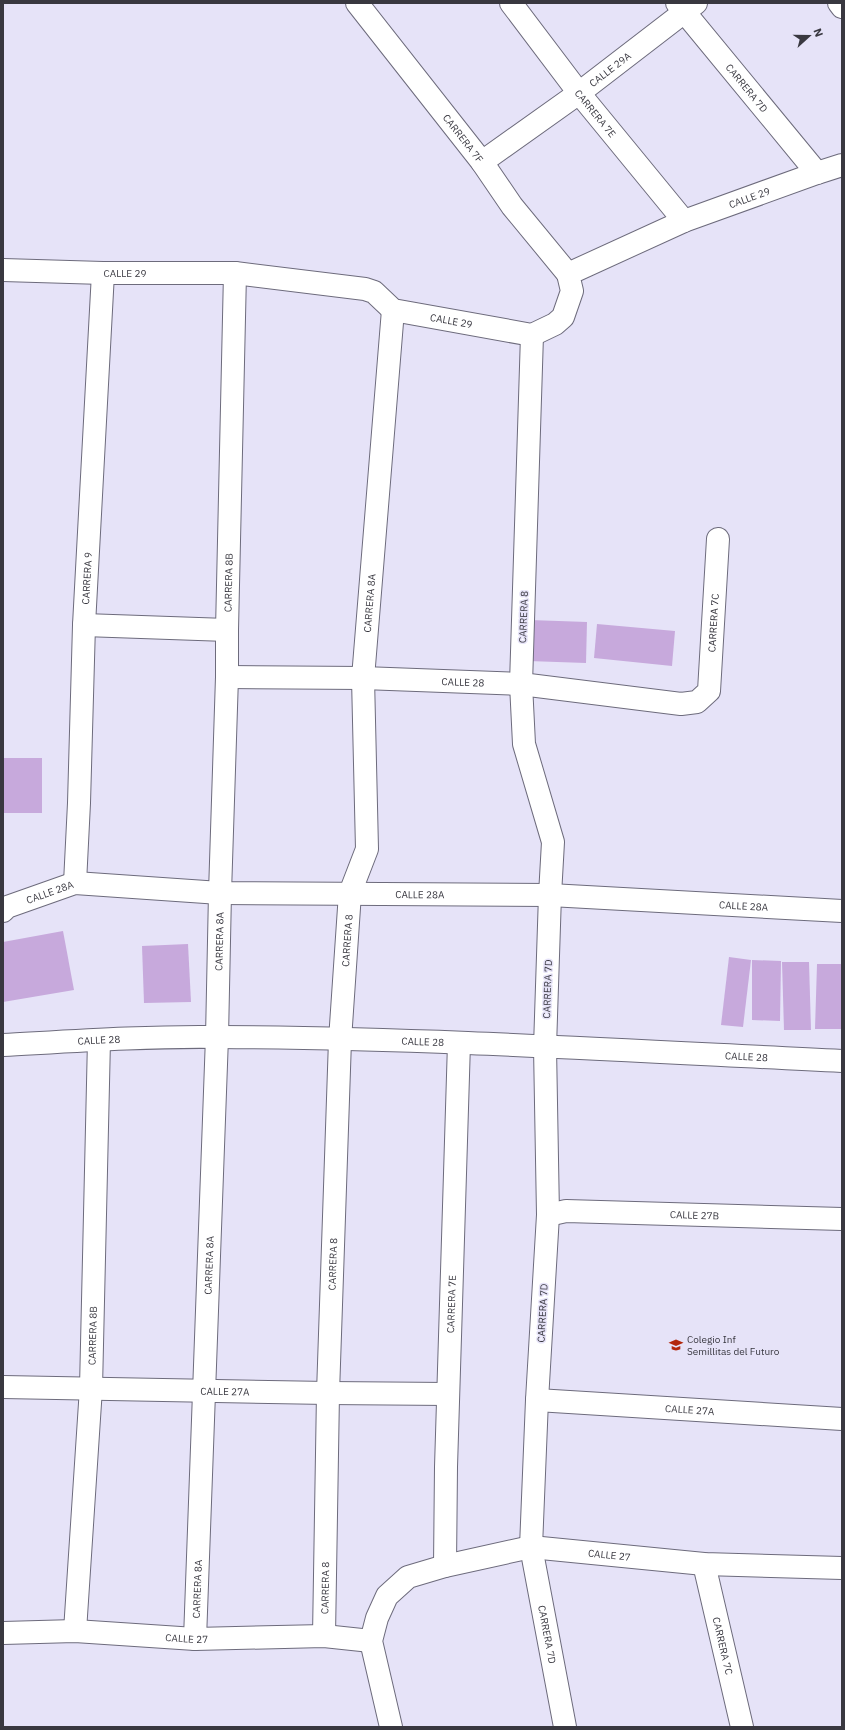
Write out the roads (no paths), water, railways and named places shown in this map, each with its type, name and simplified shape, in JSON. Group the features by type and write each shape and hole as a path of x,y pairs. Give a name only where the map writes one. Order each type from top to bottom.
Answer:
{"street":[{"name":"CARRERA 7F","path":"357,3 482,162 512,206 568,274"},
{"name":"CARRERA 7E","path":"511,3 579,94 684,221"},
{"path":"839,3 842,7"},
{"name":"CALLE 29A","path":"482,162 579,94 686,6"},
{"name":"CARRERA 7D","path":"686,6 817,172"},
{"name":"CALLE 29","path":"568,274 684,221 817,172 842,165"},
{"name":"CALLE 29","path":"3,270 103,273 235,273 365,289 374,292 394,310 532,335"},
{"name":"CARRERA 9","path":"75,883 80,803 84,625 103,273"},
{"name":"CARRERA 8B","path":"220,893 228,678 227,630 235,273"},
{"path":"532,335 556,324 562,318 572,291 568,274"},
{"name":"CARRERA 8A","path":"350,893 367,849 363,678 394,310"},
{"name":"CARRERA 8","path":"532,335 521,684 524,744 554,842 550,895"},
{"name":"CARRERA 7C","path":"697,702 709,691 718,539"},
{"path":"84,625 227,630"},
{"name":"CALLE 28","path":"228,678 363,678 521,684 681,704 697,702"},
{"name":"CALLE 28A","path":"3,911 7,908 75,883 220,893 550,895 842,911"},
{"name":"CARRERA 8A","path":"195,1639 217,1037 220,893"},
{"name":"CARRERA 8","path":"324,1636 328,1393 340,1040 350,893"},
{"name":"CARRERA 7D","path":"550,895 545,1047 548,1215 537,1400 531,1547 565,1727"},
{"name":"CALLE 28","path":"3,1045 99,1040 217,1037 459,1042 842,1061"},
{"name":"CARRERA 8B","path":"75,1631 91,1388 99,1040"},
{"name":"CARRERA 7E","path":"446,1566 448,1394 459,1042"},
{"name":"CALLE 27B","path":"548,1215 566,1211 842,1219"},
{"name":"CALLE 27A","path":"3,1387 448,1394"},
{"name":"CALLE 27A","path":"537,1400 842,1419"},
{"name":"CALLE 27","path":"3,1633 75,1631 195,1639 324,1636 371,1641 377,1618 387,1596 408,1577 446,1566 531,1547 704,1564 842,1568"},
{"name":"CARRERA 7C","path":"704,1564 742,1727"},
{"path":"371,1641 390,1727"}],"place":[{"name":"Colegio Inf Semillitas del Futuro","path":"676,1345"}]}
